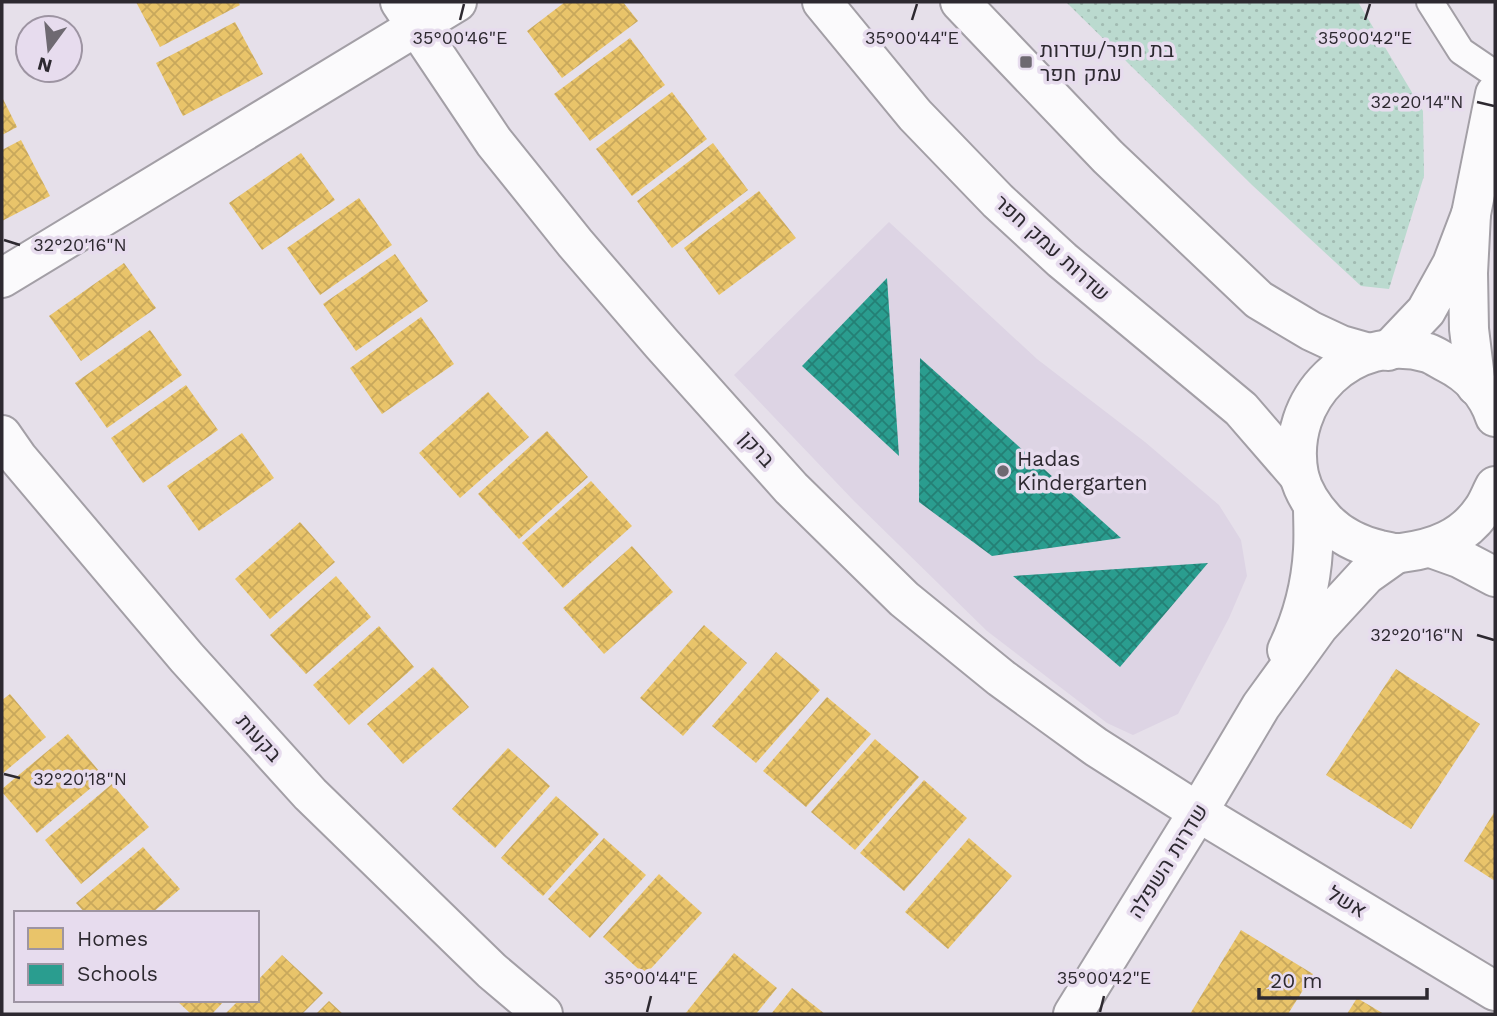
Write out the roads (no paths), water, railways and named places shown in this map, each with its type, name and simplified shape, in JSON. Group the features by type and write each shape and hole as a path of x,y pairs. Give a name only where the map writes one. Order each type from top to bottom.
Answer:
{"street":[{"path":"2,278 408,14 457,2"},
{"name":"שדרות עמק חפר","path":"822,2 915,115 998,201 1062,260 1241,409 1335,530 1362,546 1414,551"},
{"path":"960,2 1108,157 1259,300 1311,331 1341,345 1379,352 1398,349 1428,354 1457,368 1486,401"},
{"name":"ברקן","path":"408,14 494,142 575,243 791,488 904,599 1001,678 1096,747 1198,812"},
{"path":"1486,401 1469,329 1468,273 1471,214 1495,94"},
{"path":"1379,352 1426,311 1452,264 1471,214"},
{"name":"שדרות השפלה","path":"1261,706 1298,626 1309,583 1313,549 1297,444 1303,414 1319,387 1342,366 1379,352"},
{"name":"בקעות","path":"2,435 18,458 187,657 310,794 492,971 543,1014"},
{"name":"שדרות השפלה","path":"1073,1014 1261,706 1319,626 1366,575 1414,551 1462,533 1483,510 1495,486"},
{"path":"1414,551 1458,558 1495,578"},
{"name":"אשל","path":"1198,812 1495,991"}],"lane":[{"path":"1430,2 1461,51 1495,74"}],"place":[{"name":"בת חפר/שדרות עמק חפר","path":"1026,62"},
{"name":"Hadas Kindergarten","path":"1003,471"}]}
